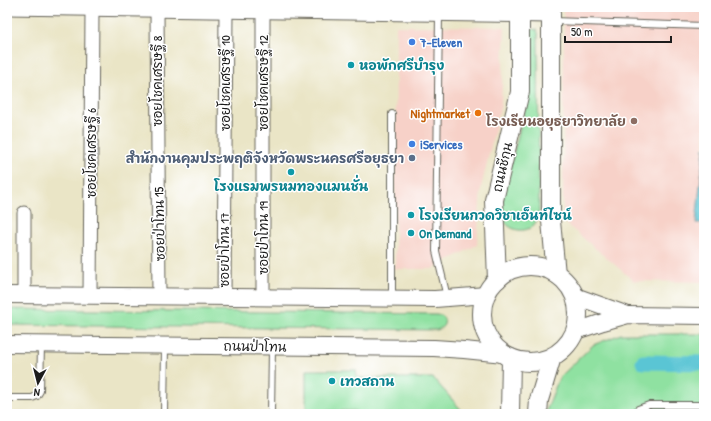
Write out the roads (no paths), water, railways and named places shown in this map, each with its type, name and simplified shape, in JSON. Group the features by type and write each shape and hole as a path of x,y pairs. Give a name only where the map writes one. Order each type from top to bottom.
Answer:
{"main road":[{"name":"ถนนชีกุน","path":"497,280 494,200 520,92 520,12"},
{"path":"551,15 551,220 556,274"},
{"path":"530,266 539,267 556,274 567,284 575,296 578,317 576,331 564,349 552,357 538,362 525,362 507,356 491,343 484,328 482,311 486,295 497,280 512,270 530,266"},
{"path":"507,356 510,414"},
{"path":"538,414 539,400 552,357"}],"street":[{"path":"7,8 439,14 520,12 551,15"},
{"name":"ซอยโชคเศรษฐี 6","path":"90,296 92,10"},
{"name":"ซอยโชคเศรษฐี 8","path":"157,10 158,152"},
{"name":"ซอยโชคเศรษฐี 10","path":"225,154 226,11"},
{"name":"ซอยโชคเศรษฐี 12","path":"263,12 263,155"},
{"name":"ซอยป่าโทน 15","path":"158,152 159,297"},
{"name":"ซอยป่าโทน 17","path":"224,297 225,154"},
{"name":"ซอยป่าโทน 19","path":"263,155 263,298"},
{"path":"24,213 24,296"},
{"path":"7,296 435,300 486,295"},
{"path":"575,296 628,315"},
{"path":"576,331 628,315 704,316"},
{"name":"ถนนป่าโทน","path":"7,344 434,348 464,350 507,356"}],"lane":[{"path":"439,14 436,251 448,298"},
{"path":"551,15 704,26"},
{"path":"392,114 392,299"},
{"path":"7,398 32,398 37,396 40,391 41,344"},
{"path":"164,345 164,414"},
{"path":"271,414 272,347"},
{"path":"636,414 638,409 649,405 704,405"}],"water":[{"path":"704,148 704,223 696,223"}],"waterway":[{"path":"643,362 704,363"}],"place":[{"name":"7-Eleven","path":"412,42"},
{"name":"หอพักศรีบำรุง","path":"351,65"},
{"name":"Nightmarket","path":"478,113"},
{"name":"โรงเรียนอยุธยาวิทยาลัย","path":"634,121"},
{"name":"iServices","path":"412,144"},
{"name":"สำนักงานคุมประพฤติจังหวัดพระนครศรีอยุธยา","path":"412,158"},
{"name":"โรงแรมพรหมทองแมนชั่น","path":"291,172"},
{"name":"โรงเรียนกวดวิชาเอ็นท์ไซน์","path":"411,215"},
{"name":"On Demand","path":"411,233"},
{"name":"เทวสถาน","path":"332,381"}]}
